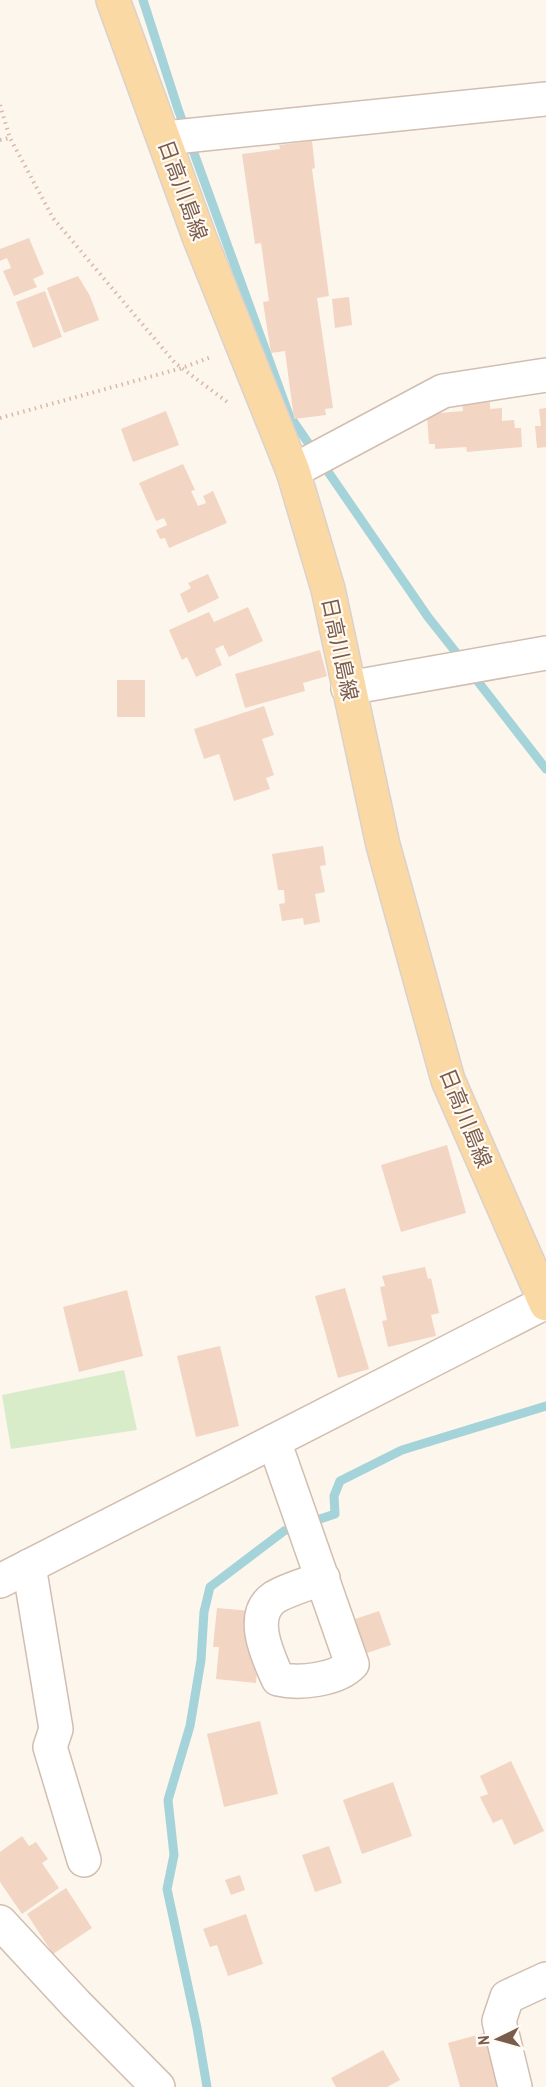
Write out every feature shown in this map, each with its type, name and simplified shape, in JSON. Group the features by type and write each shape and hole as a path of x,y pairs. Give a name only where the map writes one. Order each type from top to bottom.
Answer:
{"main road":[{"name":"日高川島線","path":"113,0 200,239 293,471 328,589 383,845 448,1080 546,1303"}],"street":[{"path":"165,138 546,99"},
{"path":"293,471 443,391 546,375"},
{"path":"348,688 546,653"},
{"path":"0,1581 546,1303"},
{"path":"274,1441 323,1578"},
{"path":"29,1566 56,1730 50,1747 84,1860"},
{"path":"0,1922 76,2004 158,2087"},
{"path":"515,2087 499,2021 507,1997 546,1979"}],"path":[{"path":"0,105 9,138 53,218 182,368 236,408"},
{"path":"0,140 9,138"},
{"path":"0,418 182,368 243,346"}],"green space":[{"path":"124,1370 137,1430 11,1449 2,1395"}],"building":[{"path":"312,141 315,168 312,169 329,296 317,298 333,408 325,409 326,415 294,419 285,351 271,353 263,302 269,301 261,243 255,244 242,154 280,149 279,145"},
{"path":"29,238 44,274 33,279 37,287 14,296 3,271 11,268 7,258 0,261 0,249"},
{"path":"78,276 90,296 99,320 64,333 47,288"},
{"path":"45,291 62,337 33,348 16,302"},
{"path":"349,297 352,325 335,328 332,299"},
{"path":"490,402 490,409 502,408 502,421 514,420 515,428 521,428 522,447 467,452 466,447 435,449 435,444 429,444 427,414 463,411 462,404"},
{"path":"546,408 546,447 537,448 535,426 541,426 539,409"},
{"path":"166,411 179,445 133,462 121,429"},
{"path":"183,464 195,490 191,491 198,506 206,503 203,496 213,491 227,523 169,548 165,538 160,539 156,530 167,525 164,518 156,521 139,483"},
{"path":"208,574 219,598 188,613 180,594 191,588 188,583"},
{"path":"248,607 263,641 229,657 223,645 215,649 222,665 196,677 187,657 182,660 169,630 209,612 214,622"},
{"path":"320,650 327,676 303,683 305,691 245,708 235,674"},
{"path":"117,680 145,680 145,717 117,717"},
{"path":"264,706 274,735 262,739 274,775 266,778 270,789 234,801 219,754 204,759 194,729"},
{"path":"323,846 326,865 320,866 325,892 315,894 320,922 304,925 303,918 282,921 279,904 285,903 284,890 278,890 272,854"},
{"path":"447,1145 466,1213 401,1232 381,1165"},
{"path":"425,1267 428,1279 431,1278 439,1313 431,1315 436,1336 388,1347 382,1321 387,1320 380,1287 385,1286 382,1276"},
{"path":"345,1288 369,1369 338,1378 315,1296"},
{"path":"127,1290 143,1356 79,1372 63,1307"},
{"path":"220,1346 239,1426 196,1437 177,1356"},
{"path":"217,1608 251,1611 247,1644 259,1646 256,1683 216,1679 219,1647 213,1647"},
{"path":"379,1611 391,1645 358,1656 346,1622"},
{"path":"260,1721 278,1794 224,1807 207,1734"},
{"path":"511,1761 544,1831 514,1845 502,1819 493,1823 480,1797 488,1794 480,1776"},
{"path":"393,1782 412,1836 362,1854 343,1800"},
{"path":"22,1836 29,1846 36,1842 48,1859 42,1863 59,1888 22,1914 0,1882 0,1852"},
{"path":"329,1846 342,1883 315,1892 302,1855"},
{"path":"240,1875 245,1890 231,1895 225,1880"},
{"path":"66,1888 92,1928 53,1954 27,1914"},
{"path":"246,1914 263,1964 228,1976 217,1945 210,1947 203,1929"},
{"path":"484,2033 499,2087 460,2087 448,2043"},
{"path":"383,2050 400,2080 387,2087 336,2087 331,2078"}],"waterway":[{"path":"143,0 178,109 289,415 428,617 462,660"},
{"path":"472,674 546,769"},
{"path":"207,2087 197,2028 167,1889 174,1855 168,1800 190,1726 201,1660 204,1612 210,1587 284,1531 335,1514 334,1496 340,1481 402,1450 546,1406"}]}
